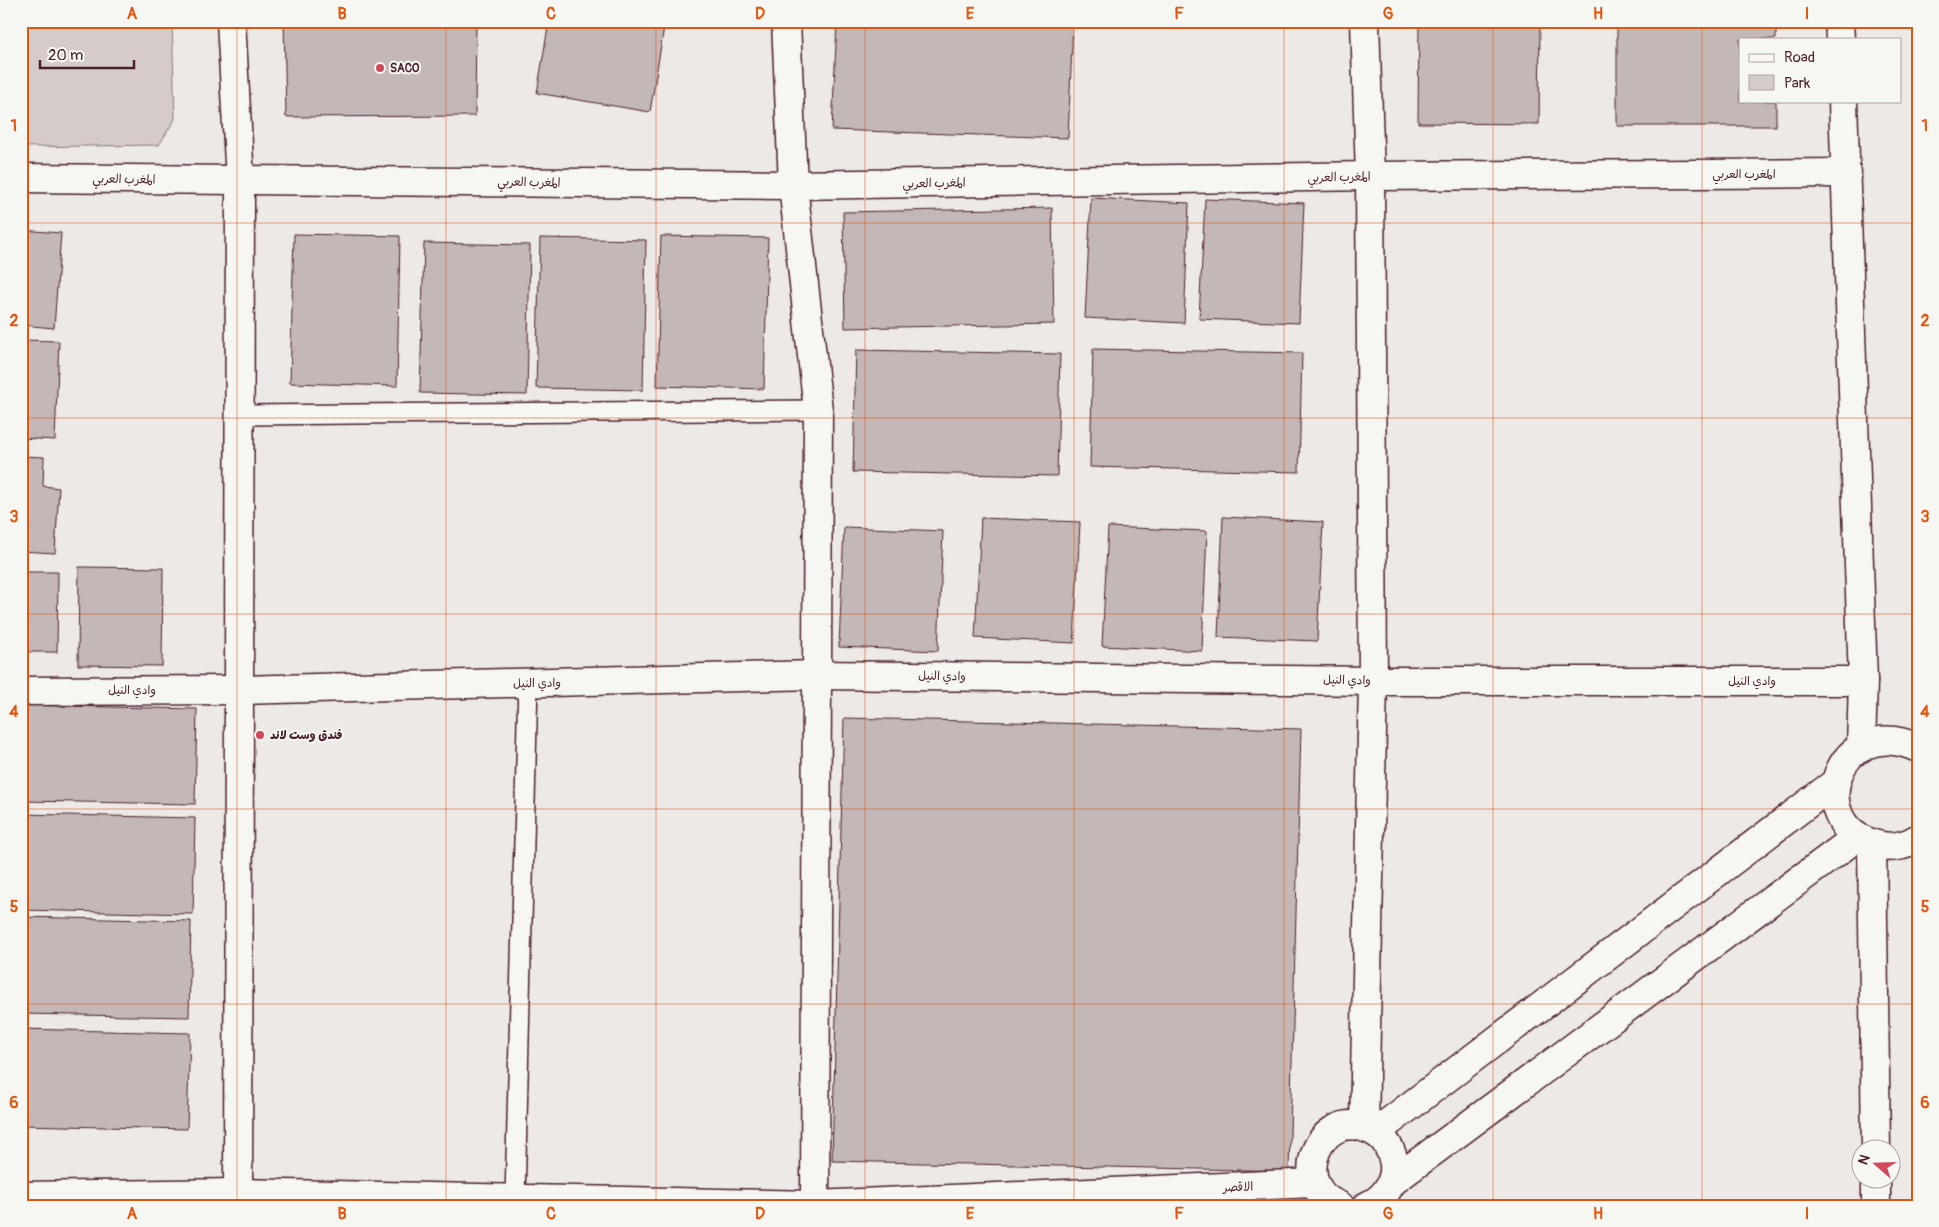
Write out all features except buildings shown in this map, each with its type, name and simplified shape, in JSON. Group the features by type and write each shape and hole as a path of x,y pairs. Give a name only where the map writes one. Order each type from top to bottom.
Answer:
{"street":[{"path":"232,21 240,180 238,1200"},
{"path":"786,21 793,185 818,410 814,1205"},
{"path":"1365,21 1370,176 1374,681 1370,1130"},
{"path":"1840,21 1840,38"},
{"path":"1843,102 1863,681 1861,748"},
{"name":"المغرب العربي","path":"21,178 793,185 1370,176 1847,173"},
{"name":"وادي النيل","path":"21,691 239,690 817,675 1374,681 1863,681"},
{"path":"1918,748 1903,742 1886,740 1869,743 1854,752 1842,765 1836,782 1835,799 1839,817 1850,831 1865,841 1881,847 1899,846 1918,838"},
{"path":"1370,1130 1836,782"},
{"path":"1865,841 1876,1140"},
{"path":"1367,1206 1373,1204 1384,1194 1392,1182 1865,841"},
{"path":"1340,1206 1322,1195 1315,1183 1312,1171 1312,1158 1318,1145 1327,1135 1338,1129 1351,1126 1370,1130 1386,1142 1395,1168 1392,1182"},
{"name":"الاقصر","path":"21,1196 238,1200 515,1199 814,1205 1315,1183"},
{"path":"1876,1190 1876,1206"}],"lane":[{"path":"240,415 818,410"},
{"path":"515,1199 528,683"}],"green space":[{"path":"21,21 172,21 175,119 159,145 21,147"}],"place":[{"name":"SACO","path":"380,68"},
{"name":"فندق وست لاند","path":"260,735"}]}
